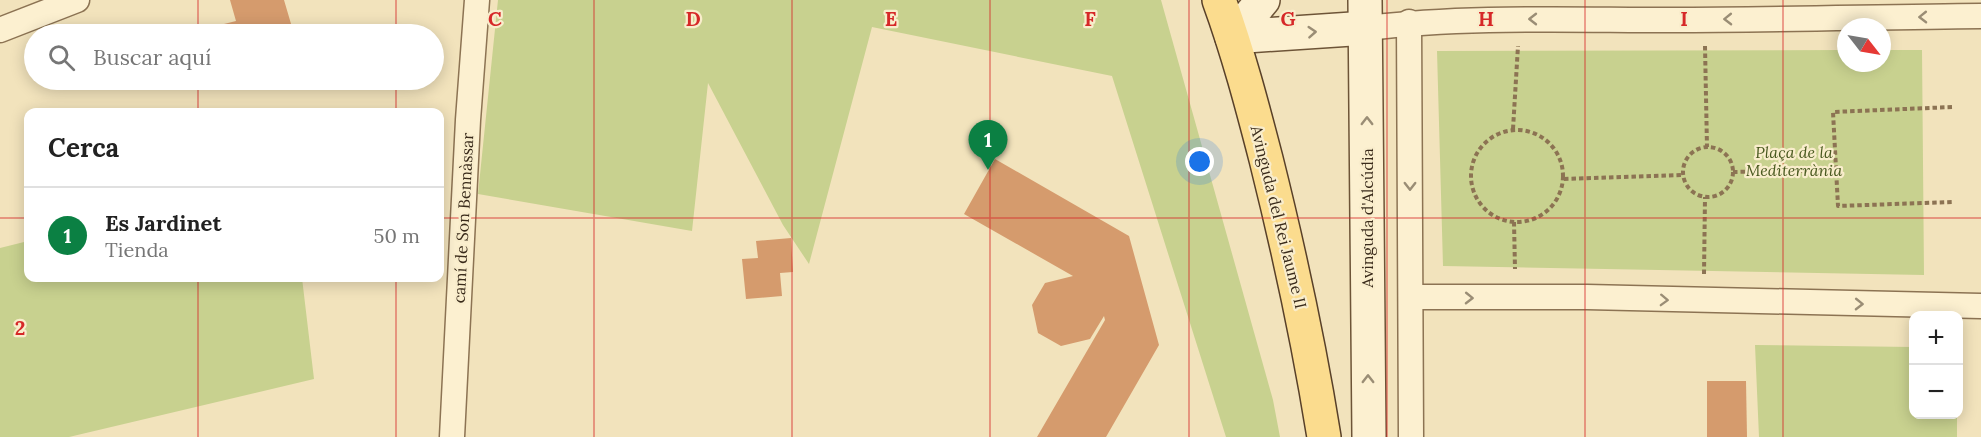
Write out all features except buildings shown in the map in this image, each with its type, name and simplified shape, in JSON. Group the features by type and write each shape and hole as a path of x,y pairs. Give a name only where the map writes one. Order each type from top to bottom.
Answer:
{"main road":[{"name":"Avinguda del Rei Jaume II","path":"1219,0 1232,37 1258,130 1296,282 1324,437"}],"street":[{"path":"0,30 76,0"},
{"name":"camí de Son Bennàssar","path":"452,437 468,120 477,0"},
{"path":"1232,37 1263,0"},
{"path":"1232,37 1366,14 1409,22 1520,19 1672,10 1705,19 1981,16"},
{"name":"Avinguda d'Alcúdia","path":"1366,14 1369,437"},
{"path":"1409,22 1411,437"},
{"path":"1411,297 1587,297 1981,306"}],"path":[{"path":"1513,129 1520,19"},
{"path":"1705,19 1707,147"},
{"path":"1952,107 1833,112 1838,206 1952,202"},
{"path":"1513,129 1530,131 1544,137 1555,148 1562,163 1564,179 1553,205 1542,215 1514,222 1494,215 1478,200 1473,187 1472,171 1476,156 1485,143 1498,134 1513,129"},
{"path":"1707,147 1715,148 1728,157 1733,172 1727,188 1714,196 1705,197 1690,190 1683,175 1687,160 1692,153 1707,147"},
{"path":"1733,172 1836,170"},
{"path":"1564,179 1683,175"},
{"path":"1703,301 1705,197"},
{"path":"1514,222 1515,298"}],"green space":[{"path":"498,0 1161,0 1273,400 1280,437 1226,437 1112,76 872,27 809,264 783,225 708,83 692,231 478,194"},
{"name":"Plaça de la Mediterrània","path":"1837,50 1837,72 1891,72 1891,50 1922,50 1924,275 1443,266 1437,51"},
{"path":"24,242 24,282 302,282 314,379 69,437 0,437 0,248"},
{"path":"1755,345 1909,347 1909,419 1957,419 1957,437 1759,437"}],"place":[{"name":"Es Jardinet","path":"988,170"}]}
